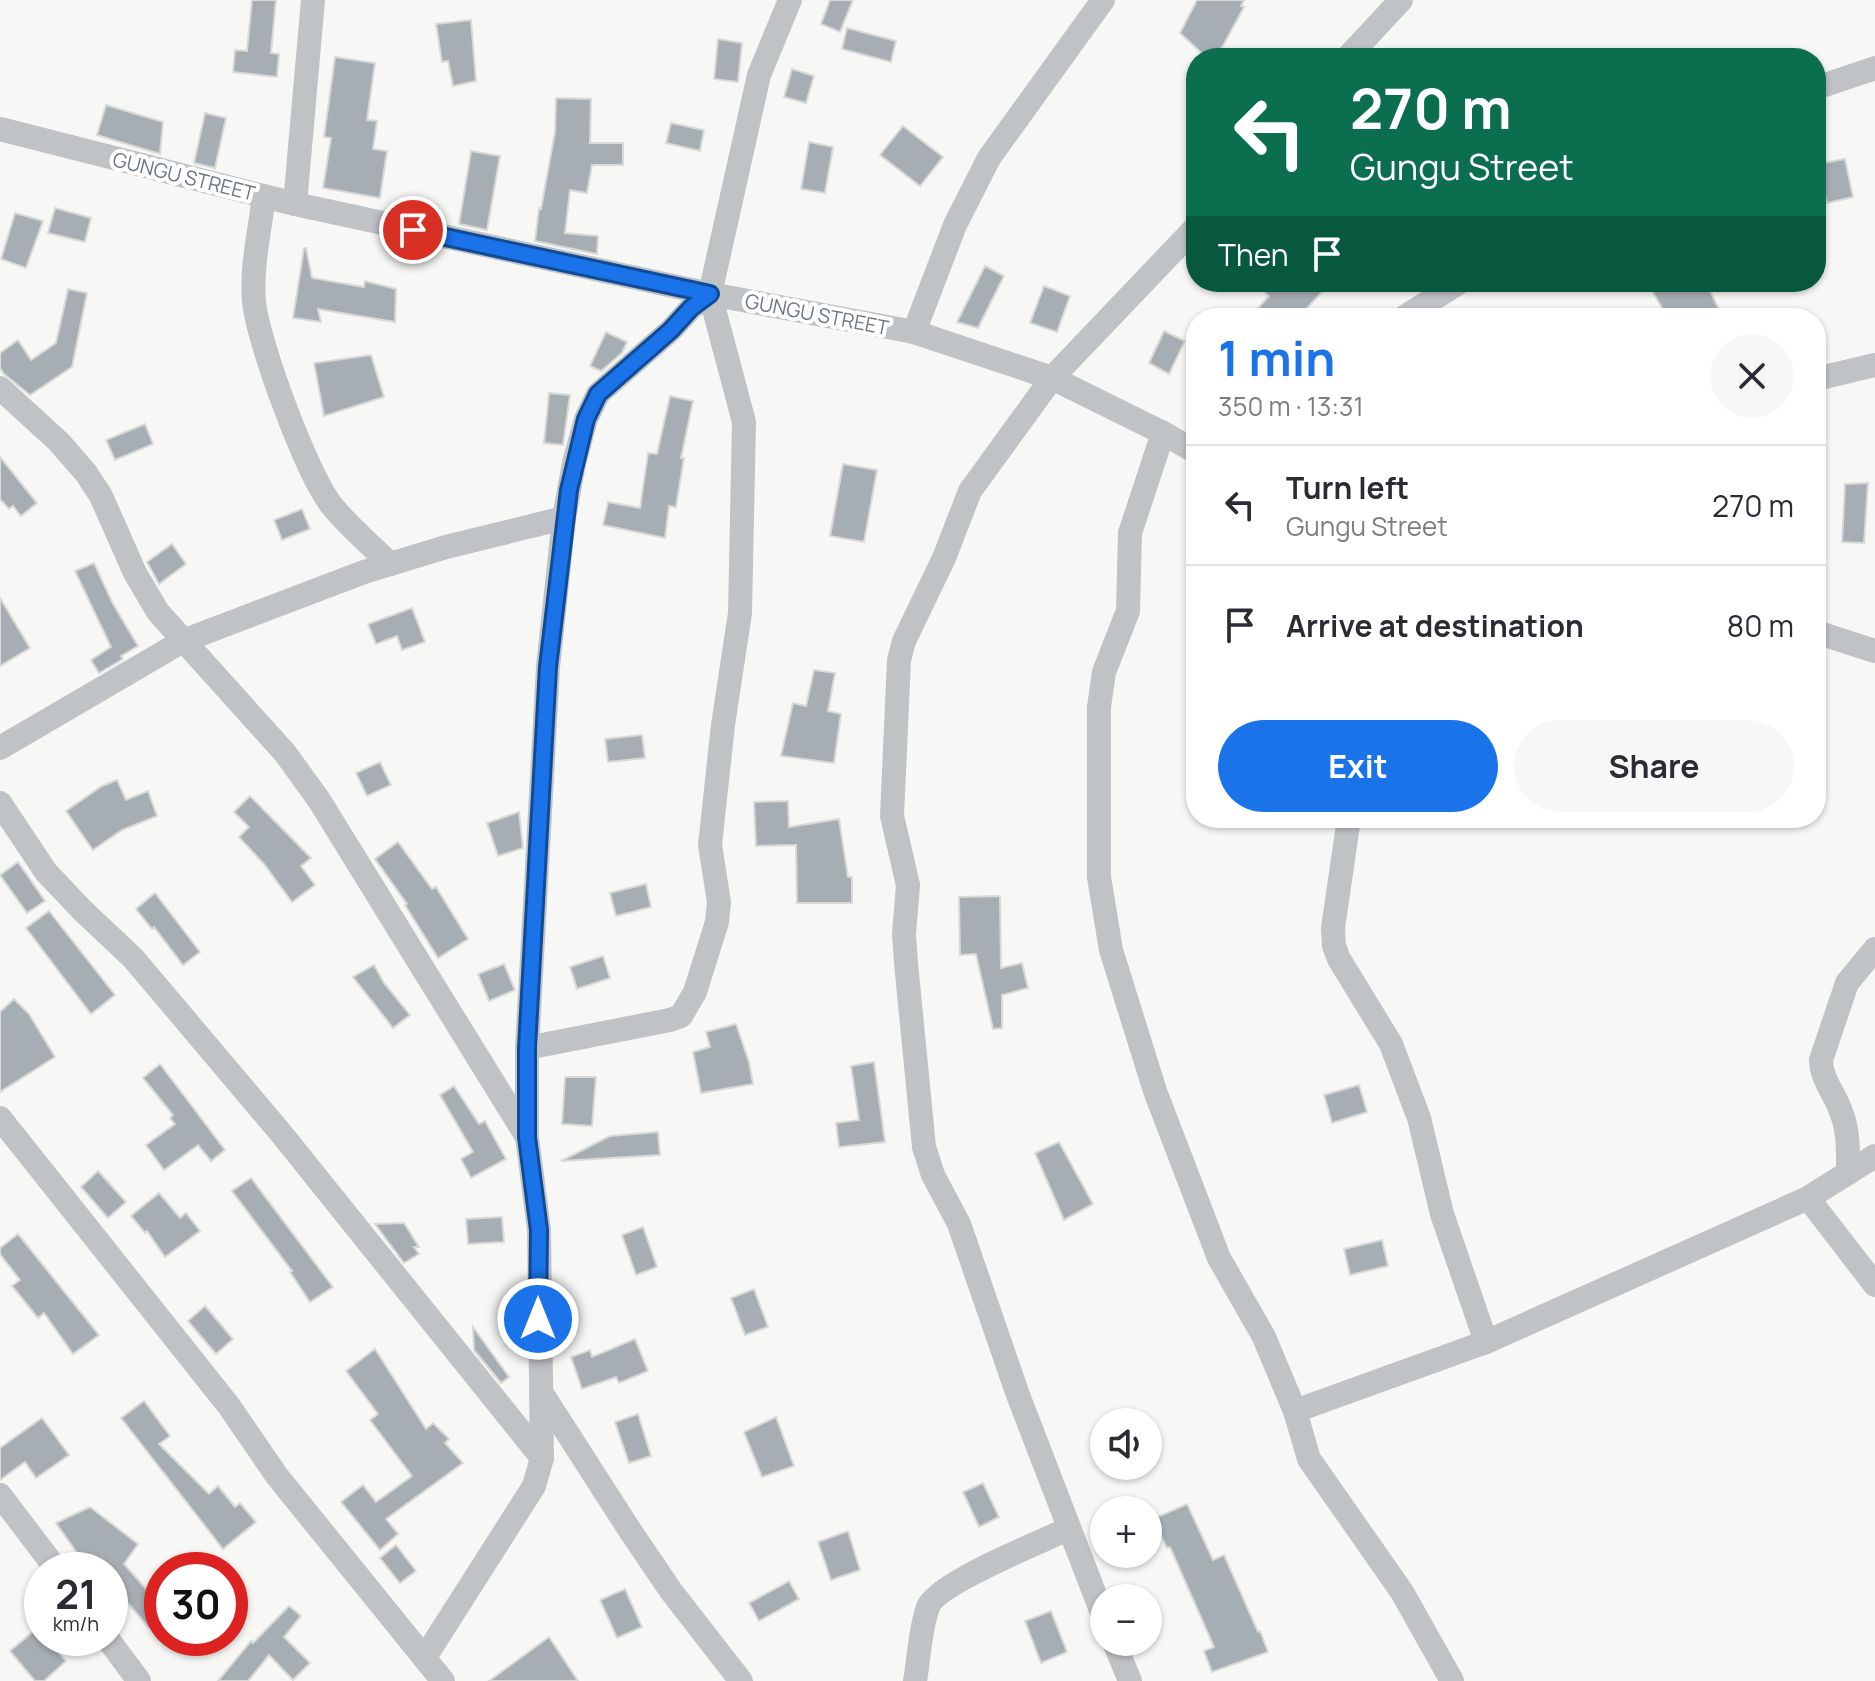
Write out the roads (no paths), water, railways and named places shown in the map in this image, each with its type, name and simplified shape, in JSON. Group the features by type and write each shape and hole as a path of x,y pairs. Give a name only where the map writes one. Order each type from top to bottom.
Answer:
{"street":[{"path":"295,204 313,0"},
{"path":"527,1048 681,1016 695,992 717,922 719,902 710,845 723,725 740,613 744,422 710,294 759,75 790,0"},
{"path":"914,332 955,225 989,158 1103,0"},
{"path":"1356,48 1401,0"},
{"path":"1826,85 1875,68"},
{"name":"GUNGU STREET","path":"0,129 295,204 710,294 914,332 1052,378 1186,446"},
{"path":"264,196 254,303 271,367 309,464 331,505 390,564"},
{"path":"1090,1584 959,1224 933,1175 924,1147 905,949 908,885 892,816 899,660 904,641 944,558 970,491 1052,378 1186,237"},
{"path":"1419,308 1444,292"},
{"path":"425,1657 534,1486 542,1458 539,1230 527,1137 527,1048 548,667 564,518 574,463 586,419 598,394 710,294"},
{"path":"1826,377 1875,365"},
{"path":"0,388 59,442 86,473 107,508 135,573 158,612 285,753 319,800 527,1137"},
{"path":"1163,433 1130,533 1128,611 1104,672 1099,707 1099,877 1111,950 1155,1091 1219,1258 1264,1337 1295,1411 1309,1459 1402,1592 1452,1681"},
{"path":"0,748 183,641 364,572 564,518"},
{"path":"1826,635 1875,651"},
{"path":"0,803 46,872 133,958 280,1132 542,1458"},
{"path":"1348,828 1333,928 1334,946 1391,1044 1419,1118 1442,1214 1486,1342"},
{"path":"1848,1173 1849,1139 1841,1111 1821,1070 1821,1060 1847,983 1875,949"},
{"path":"0,1118 229,1406 277,1476 443,1681"},
{"path":"1295,1411 1486,1342 1808,1198 1875,1156"},
{"path":"1808,1198 1875,1285"},
{"path":"541,1392 671,1591 741,1681"},
{"path":"0,1495 43,1552"},
{"path":"915,1681 928,1606 935,1595 1068,1529"},
{"path":"120,1656 139,1681"},
{"path":"1120,1656 1130,1681"}]}
